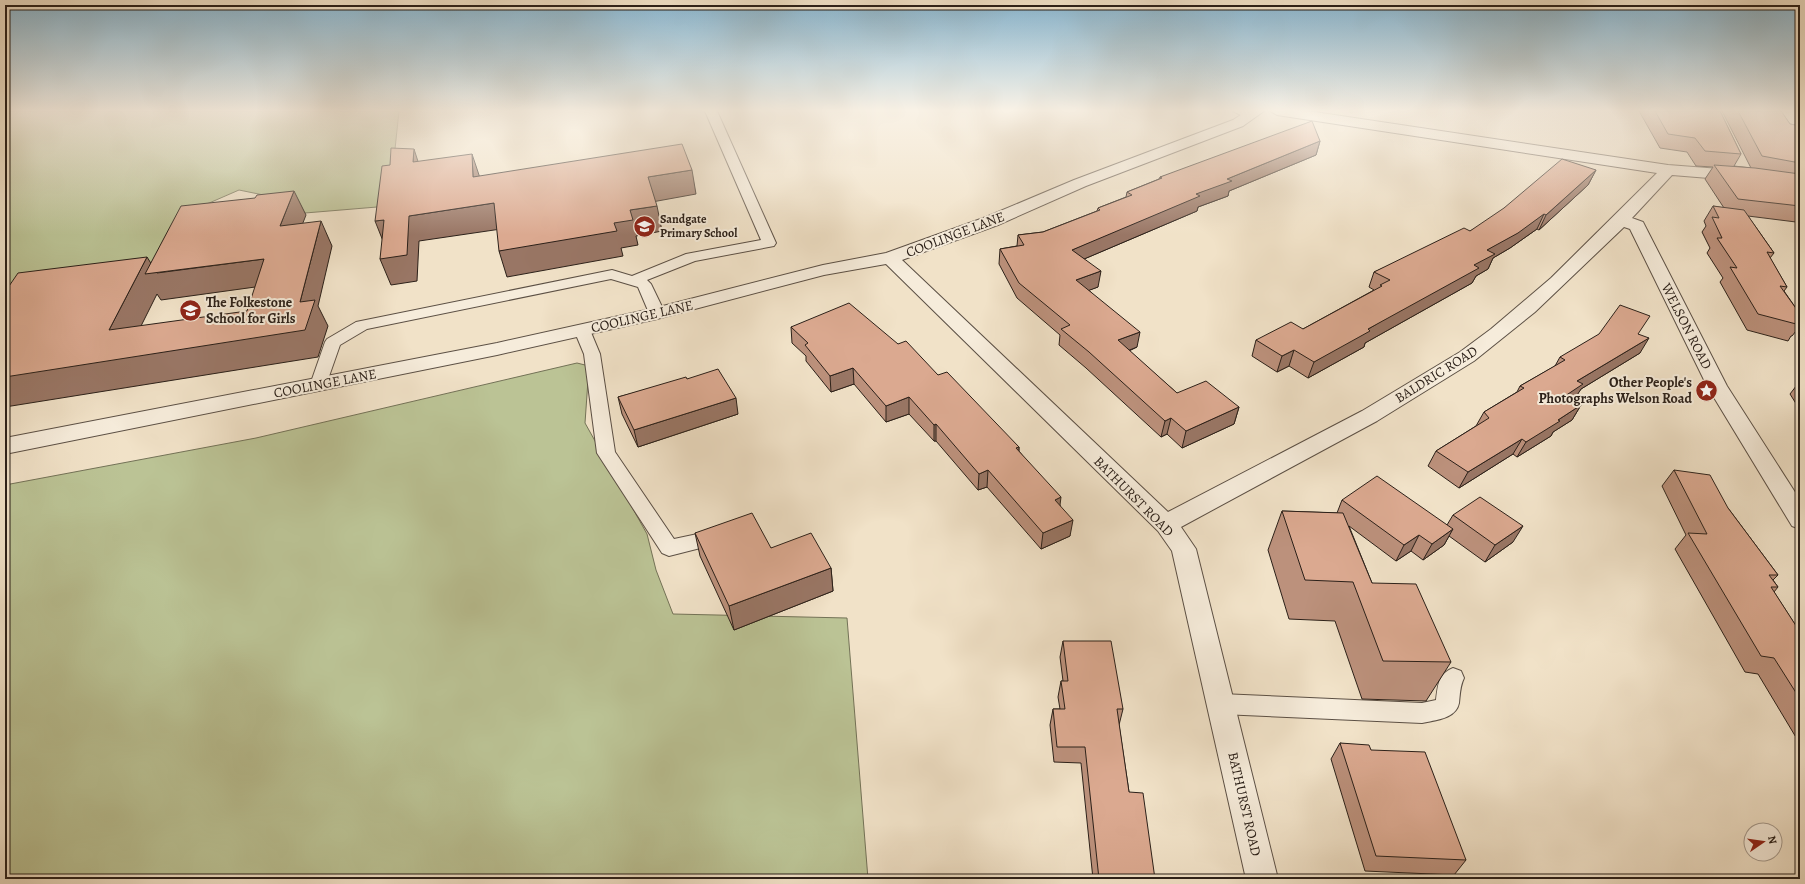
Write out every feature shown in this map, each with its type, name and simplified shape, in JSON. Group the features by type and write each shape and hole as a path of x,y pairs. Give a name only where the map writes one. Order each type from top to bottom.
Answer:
{"street":[{"name":"COOLINGE LANE","path":"5,446 318,385 582,330 657,313 823,270 890,258 992,220 1080,183 1161,152"},
{"path":"1550,152 1668,170 1743,169 1800,184"},
{"name":"BALDRIC ROAD","path":"1166,525 1313,446 1434,378 1502,331 1546,292 1621,220 1668,170"},
{"name":"WELSON ROAD","path":"1621,220 1637,226 1717,386 1800,520"},
{"name":"BATHURST ROAD","path":"890,258 1166,525 1184,549 1262,879"}],"lane":[{"path":"632,281 691,257 769,243 728,152"},
{"path":"318,385 333,342 362,325 612,274 644,284 657,313"},
{"path":"582,330 592,354 606,453 669,548 738,532"},
{"path":"1221,704 1422,713 1441,709 1447,705 1450,681 1453,678"}],"green space":[{"path":"5,152 395,152 389,206 269,216 278,198 239,190 200,207 155,274 5,291"},
{"path":"577,363 589,366 585,423 647,534 656,570 673,614 847,618 868,879 5,879 5,485 256,438"}],"building":[{"path":"391,152 414,152 413,162 472,154 473,177 630,152 685,152 692,170 648,177 657,206 630,210 633,220 614,223 617,231 499,251 494,203 409,216 407,255 380,259 384,220 375,221 382,166 390,165"},
{"path":"1227,152 1292,152 1227,179 1232,181 1196,194 1200,196 1072,250 1101,271 1076,280 1140,332 1118,340 1177,393 1206,381 1239,407 1186,431 1171,418 1165,421 1089,352 1061,329 1070,325 1019,283 1000,249 1024,245 1018,235 1043,232 1100,210 1098,208 1132,195 1127,192 1162,178 1160,177"},
{"path":"1720,152 1740,152 1741,154"},
{"path":"1760,152 1800,152 1800,163 1762,156"},
{"path":"1562,159 1596,170 1546,215 1544,214 1518,233 1487,250 1495,254 1474,265 1479,268 1368,329 1370,331 1314,362 1294,350 1282,356 1256,340 1291,322 1303,329 1382,286 1380,285 1390,280 1374,272 1464,228 1470,231 1504,208"},
{"path":"1714,165 1755,168 1800,174 1800,206 1738,199"},
{"path":"294,191 280,226 321,221 300,302 315,300 305,330 5,377 5,292 18,273 147,257 109,330 247,311 264,259 145,274 181,206 255,198 257,195"},
{"path":"1713,206 1744,210 1774,253 1767,252 1787,287 1780,286 1800,314 1800,320 1796,320 1800,325 1758,314 1730,267 1737,268 1717,238 1722,238 1712,217 1719,218"},
{"path":"849,303 898,344 906,341 938,375 947,372 1019,447 1016,448 1061,497 1055,500 1073,520 1043,533 988,470 979,474 936,424 934,425 909,397 886,406 853,368 830,376 805,345 808,343 791,327"},
{"path":"1620,305 1650,316 1638,334 1649,338 1577,381 1583,384 1565,396 1581,405 1558,420 1560,421 1526,442 1522,439 1468,472 1436,451 1489,418 1484,412 1524,388 1520,386 1565,360 1560,357 1599,334"},
{"path":"718,369 736,398 634,430 618,397 686,377 687,379"},
{"path":"1674,470 1710,475 1728,508 1778,575 1769,575 1778,587 1771,587 1800,632 1800,699 1774,658 1761,656 1688,533 1707,534"},
{"path":"1377,476 1453,529 1432,544 1419,535 1404,545 1342,500"},
{"path":"1480,497 1523,526 1495,545 1453,515"},
{"path":"1282,511 1343,513 1372,583 1416,584 1451,662 1383,661 1353,582 1305,580"},
{"path":"752,513 771,548 811,533 831,568 729,606 695,533"},
{"path":"1063,641 1111,641 1123,709 1117,709 1129,792 1143,793 1155,879 1099,879 1085,747 1057,747 1053,709 1065,709 1061,681 1068,681"},
{"path":"1340,743 1369,745 1371,750 1425,752 1466,860 1376,856"}],"place":[{"name":"Sandgate Primary School","path":"645,226"},
{"name":"The Folkestone School for Girls","path":"191,310"},
{"name":"Other People's Photographs Welson Road","path":"1707,390"}]}
